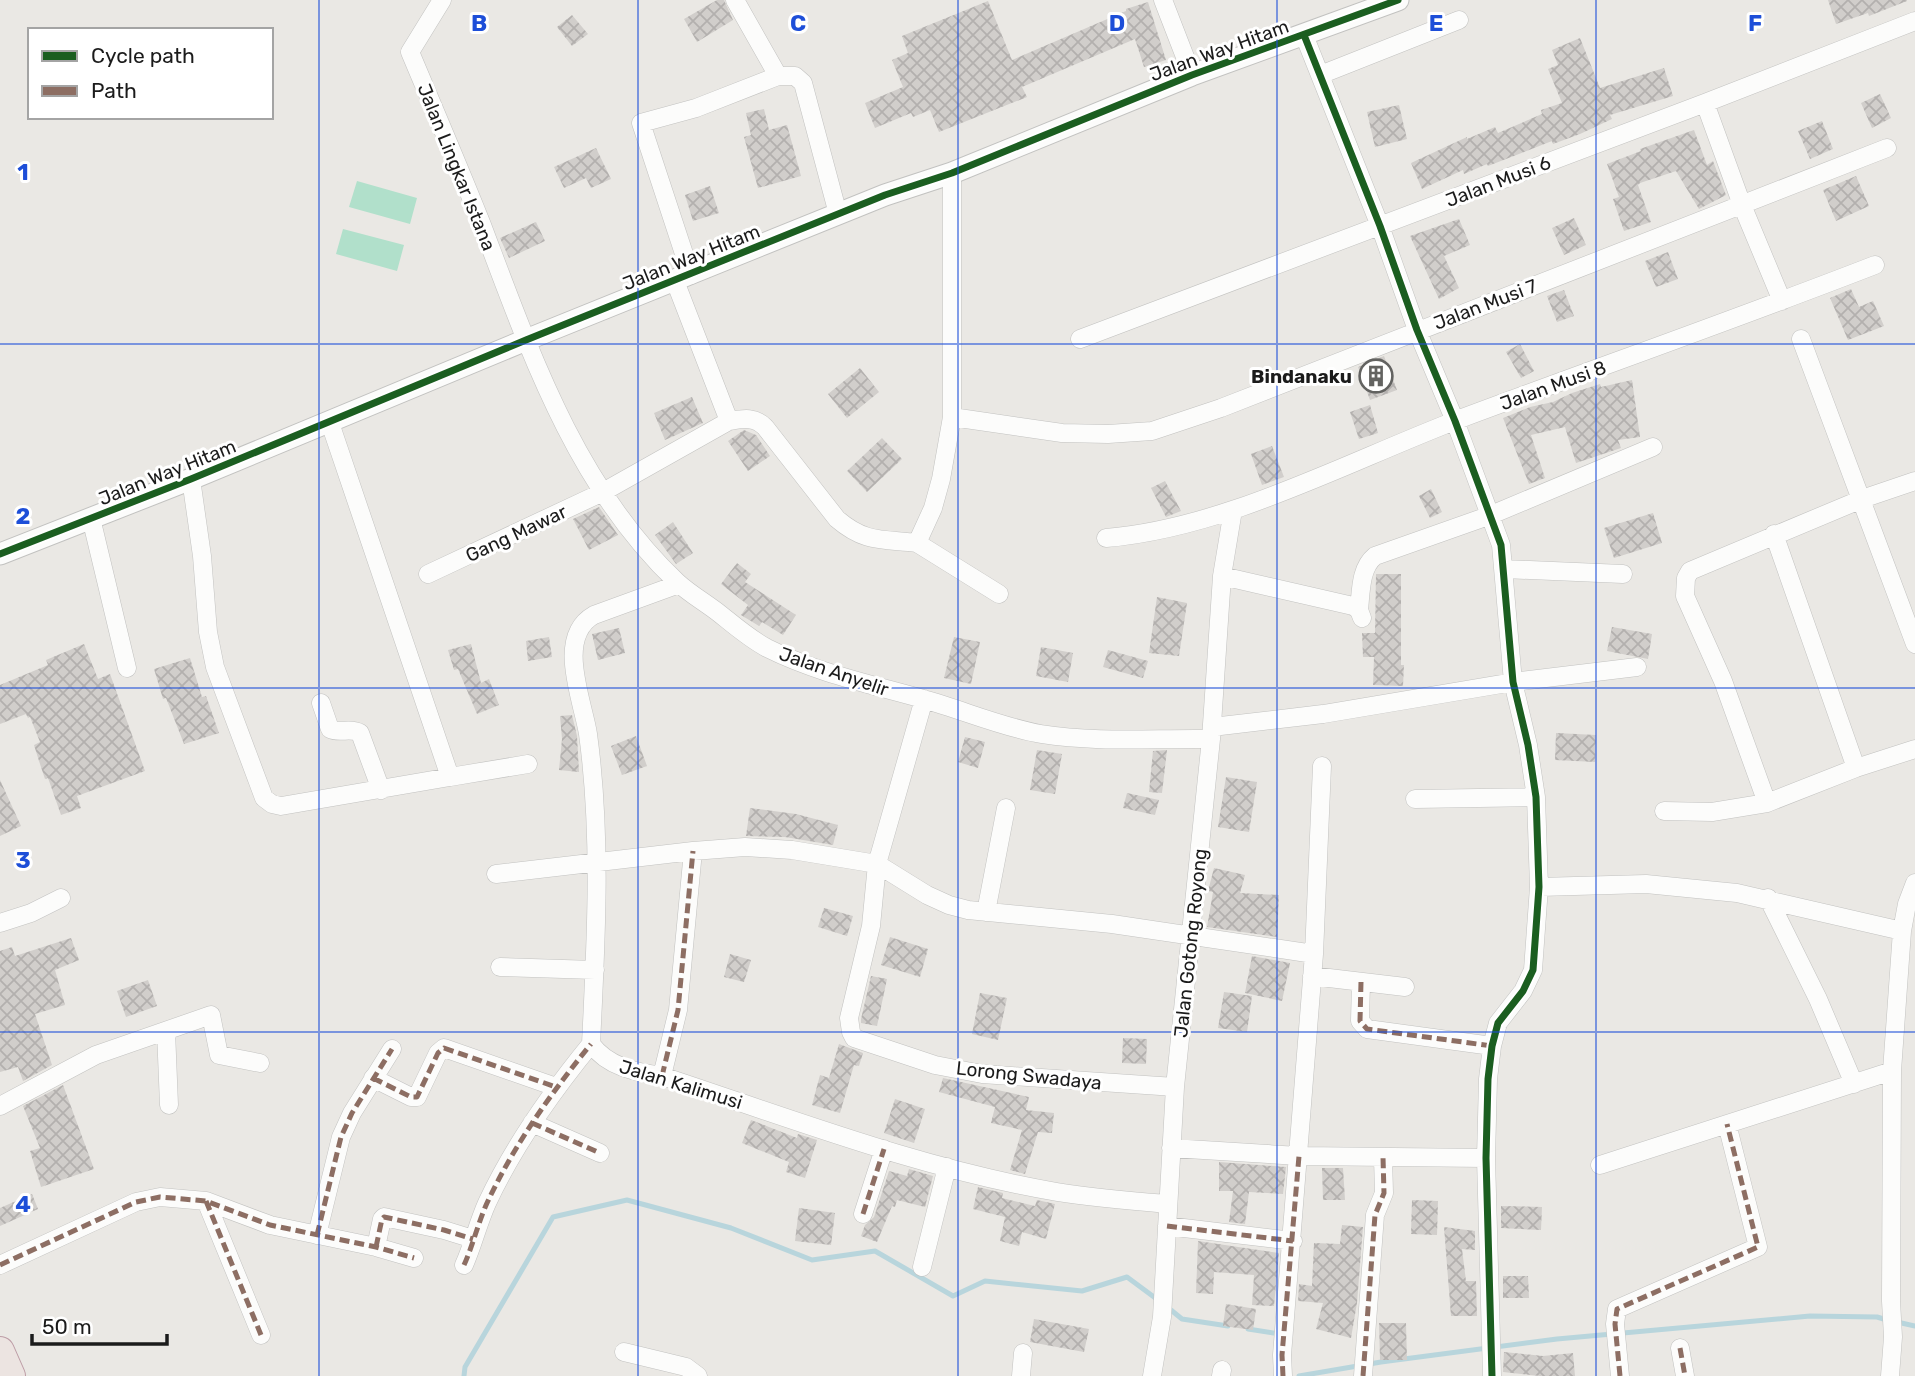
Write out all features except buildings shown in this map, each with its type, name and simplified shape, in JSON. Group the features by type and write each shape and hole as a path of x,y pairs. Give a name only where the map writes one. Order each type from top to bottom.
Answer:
{"highway":[{"path":"0,1351 11,1376"}],"street":[{"name":"Jalan Lingkar Istana","path":"442,0 410,52 470,195 526,340"},
{"path":"735,0 778,76"},
{"path":"1163,0 1192,75"},
{"name":"Jalan Way Hitam","path":"0,554 191,480 526,340 838,214 952,173 1192,75 1398,0"},
{"path":"1320,75 1459,20"},
{"name":"Jalan Musi 6","path":"1080,339 1915,21"},
{"path":"1304,35 1501,545 1513,682 1528,745 1536,797 1539,887 1533,970 1523,992 1501,1017 1492,1046 1488,1079 1486,1158 1492,1372"},
{"path":"838,214 803,83 795,76 778,76 696,108 641,123 683,278 729,421 747,418 761,423 837,519 851,531 862,537 917,542 999,594"},
{"path":"1704,103 1782,301"},
{"name":"Jalan Musi 7","path":"952,417 1062,433 1152,431 1221,408 1887,148"},
{"path":"917,542 933,508 942,479 952,417 952,173"},
{"name":"Jalan Musi 8","path":"1106,538 1144,535 1233,510 1455,421 1875,265"},
{"path":"1801,339 1915,644"},
{"name":"Jalan Anyelir","path":"526,340 572,443 603,492 650,554 679,584 766,648 827,673 924,699 1006,726 1043,734 1104,738 1212,733 1513,682 1637,667"},
{"name":"Gang Mawar","path":"428,574 603,492 729,421"},
{"path":"330,423 450,777"},
{"path":"1222,576 1353,606 1360,616 1364,573 1370,560 1376,556 1491,515 1653,447"},
{"path":"191,480 202,556 208,632 215,667 264,798 281,806 528,764"},
{"path":"1767,803 1723,681 1685,596 1684,586 1690,571 1774,534 1915,481"},
{"name":"Jalan Gotong Royong","path":"1152,1376 1164,1297 1175,1087 1212,733 1222,576 1233,510"},
{"path":"91,518 127,668"},
{"path":"1774,534 1856,768"},
{"path":"1504,569 1623,573"},
{"path":"464,1265 487,1203 531,1123 591,1044 597,860 588,732 574,665 575,639 584,621 594,615 679,584"},
{"path":"877,864 924,699"},
{"path":"321,703 330,729 352,729 360,733 382,790"},
{"path":"1664,811 1712,812 1767,803 1856,768 1915,749"},
{"path":"1283,1376 1282,1355 1314,954 1322,766"},
{"path":"1415,799 1536,797"},
{"path":"986,912 1006,808"},
{"path":"495,874 693,850 745,847 792,850 877,864 927,895 949,905 986,912 1112,924 1314,954"},
{"path":"662,1076 678,1010 693,850"},
{"name":"Lorong Swadaya","path":"877,864 871,926 849,1018 854,1038 935,1065 982,1074 1175,1087"},
{"path":"1889,1376 1893,1337 1892,1071 1902,931 1907,904 1915,883"},
{"path":"1539,887 1646,884 1768,898 1832,917 1902,931"},
{"path":"0,923 61,898"},
{"path":"1768,898 1818,999 1854,1084"},
{"path":"500,967 595,970"},
{"path":"1312,976 1405,987"},
{"path":"1361,982 1360,1021 1367,1029 1492,1046"},
{"path":"0,1106 89,1058 211,1015 219,1055 260,1063"},
{"path":"166,1031 169,1105"},
{"name":"Jalan Kalimusi","path":"591,1044 606,1060 638,1072 662,1076 947,1167 1058,1192 1168,1204"},
{"path":"373,1078 416,1097 438,1053 444,1048 556,1087"},
{"path":"317,1234 341,1137 392,1049"},
{"path":"1600,1165 1892,1071"},
{"path":"531,1123 600,1153"},
{"path":"1620,1376 1616,1349 1617,1309 1758,1247 1727,1124"},
{"path":"1171,1148 1299,1156 1486,1158"},
{"path":"863,1214 884,1149"},
{"path":"1363,1371 1375,1215 1384,1193 1383,1157"},
{"path":"922,1267 947,1167"},
{"path":"0,1265 136,1202 167,1197 206,1201 270,1225 376,1247 414,1258"},
{"path":"206,1201 261,1335"},
{"path":"376,1247 384,1217 473,1239"},
{"path":"1167,1226 1293,1241"},
{"path":"1680,1348 1685,1376"},
{"path":"624,1352 686,1367 698,1376"},
{"path":"1021,1376 1023,1353"}],"green space":[{"path":"357,181 417,198 410,224 349,207"},
{"path":"343,229 404,245 397,271 336,254"}],"waterway":[{"path":"464,1376 465,1367 553,1217 627,1200 731,1228 812,1260 875,1251 953,1296 985,1281 1082,1291 1127,1277 1158,1300"},
{"path":"1166,1306 1182,1319 1228,1326"},
{"path":"1299,1376 1381,1362 1557,1339 1810,1316 1877,1317 1887,1320"},
{"path":"1897,1322 1915,1326"},
{"path":"1248,1329 1280,1334"}],"marked path":[{"path":"662,1076 678,1010 693,851"},
{"path":"1361,982 1360,1021 1367,1029 1492,1046"},
{"path":"464,1265 487,1203 521,1140 591,1044"},
{"path":"373,1078 411,1097 417,1097 438,1053 444,1048 556,1087"},
{"path":"317,1235 341,1137 352,1113 392,1049"},
{"path":"532,1123 600,1153"},
{"path":"1620,1376 1615,1324 1617,1309 1758,1247 1727,1124"},
{"path":"863,1214 884,1149"},
{"path":"1283,1376 1282,1355 1299,1156"},
{"path":"1363,1376 1375,1215 1384,1193 1383,1157"},
{"path":"0,1265 136,1202 160,1197 206,1201 270,1225 376,1247 414,1258"},
{"path":"206,1201 261,1335"},
{"path":"376,1247 384,1217 473,1239"},
{"path":"1167,1226 1293,1241"},
{"path":"1680,1348 1685,1376"}],"cycle path":[{"path":"0,554 191,479 885,195 952,173 1192,75 1398,0"},
{"path":"1304,35 1501,545 1513,682 1528,745 1536,797 1539,887 1533,970 1523,991 1498,1023 1488,1079 1486,1158 1492,1376"}],"place":[{"name":"Bindanaku","path":"1376,376"}]}
